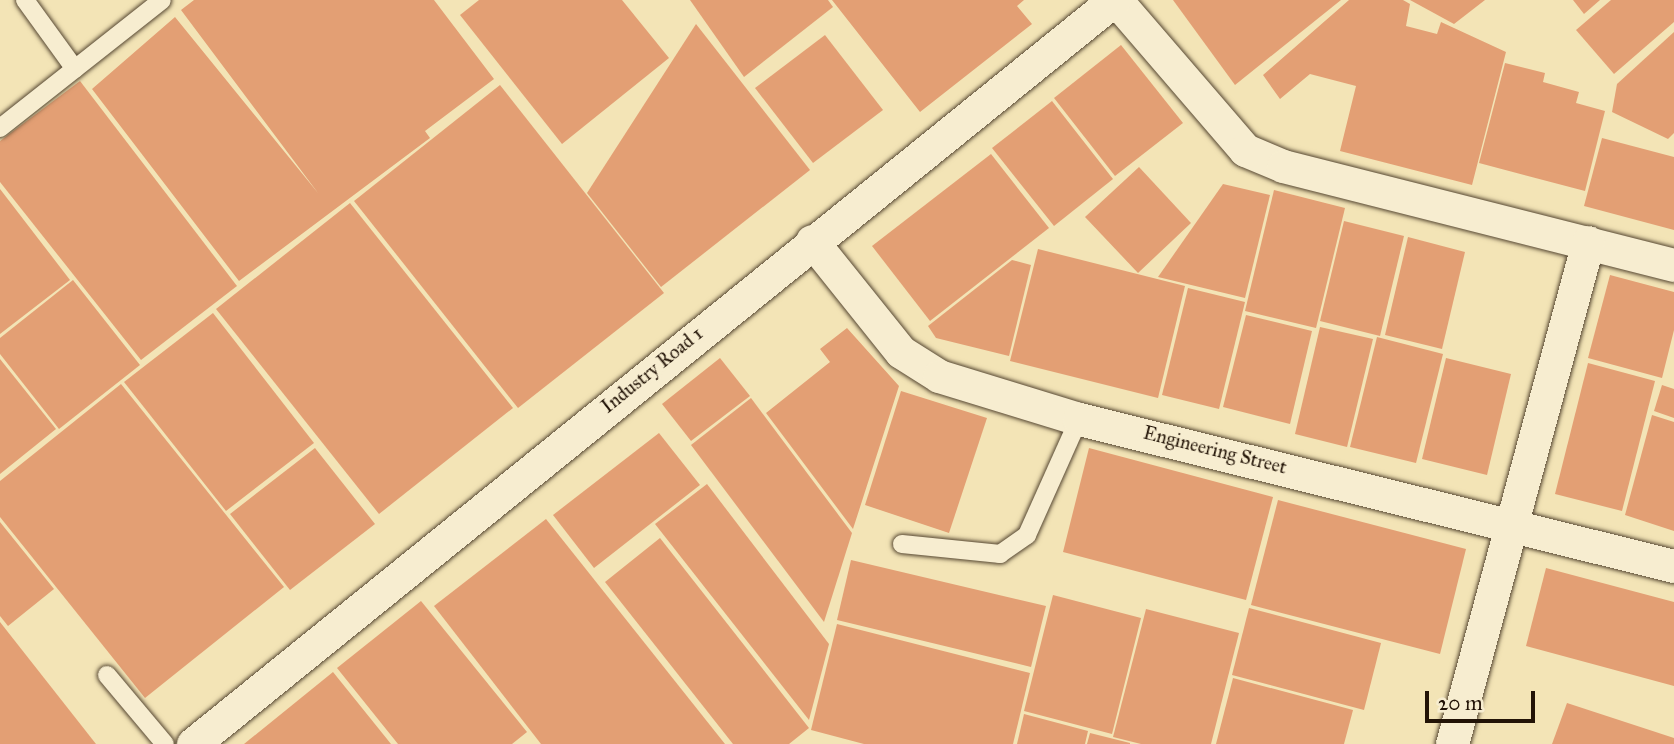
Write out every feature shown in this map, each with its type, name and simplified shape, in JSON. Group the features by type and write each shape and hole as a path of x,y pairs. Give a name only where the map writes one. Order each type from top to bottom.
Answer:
{"street":[{"name":"Industry Road 1","path":"193,744 812,241 1115,0"},
{"path":"1115,0 1245,150 1283,166 1674,264"},
{"name":"Engineering Street","path":"812,241 918,367 1079,419 1509,522 1674,566"},
{"path":"1452,744 1509,522 1588,242"}],"lane":[{"path":"25,0 75,69"},
{"path":"0,128 162,0"},
{"path":"902,544 1000,554 1027,536 1079,419"},
{"path":"107,675 165,744"}],"building":[{"path":"194,0 434,0 494,79 425,131 430,138 239,281 92,89 175,17 318,193 181,10"},
{"path":"479,0 622,0 669,58 562,144 460,15"},
{"path":"690,0 828,0 833,7 744,77"},
{"path":"832,0 1024,0 1017,6 1032,24 920,112"},
{"path":"1173,0 1341,0 1235,85"},
{"path":"1349,0 1403,0 1410,4 1406,26 1437,34 1441,22 1506,52 1472,185 1340,151 1356,86 1310,74 1280,99 1263,75"},
{"path":"1410,0 1485,0 1454,24"},
{"path":"1573,0 1600,0 1584,14"},
{"path":"1611,0 1674,0 1674,22 1614,74 1576,30"},
{"path":"696,24 810,170 661,287 587,193"},
{"path":"1674,32 1674,133 1668,139 1612,112 1617,84"},
{"path":"825,35 883,110 813,163 755,88"},
{"path":"1121,45 1183,123 1115,176 1054,98"},
{"path":"1505,63 1545,73 1543,82 1579,92 1576,103 1605,111 1585,191 1479,163"},
{"path":"80,81 237,286 141,360 0,182 0,141"},
{"path":"500,85 664,293 518,408 354,201"},
{"path":"1052,101 1113,179 1054,226 992,148"},
{"path":"1602,138 1674,157 1674,230 1584,206"},
{"path":"991,154 1049,228 930,321 872,246"},
{"path":"1139,167 1191,223 1138,273 1085,217"},
{"path":"1223,184 1270,195 1245,298 1158,277"},
{"path":"0,189 70,280 0,334"},
{"path":"1274,190 1345,208 1316,328 1245,311"},
{"path":"350,203 513,408 379,514 216,309"},
{"path":"1344,221 1404,236 1380,336 1320,321"},
{"path":"1408,237 1465,252 1442,349 1385,335"},
{"path":"1038,249 1185,286 1158,398 1010,361"},
{"path":"1012,260 1031,265 1009,356 936,338 928,326"},
{"path":"1610,275 1674,292 1674,330 1662,378 1588,358"},
{"path":"73,280 140,365 59,429 0,354 0,338"},
{"path":"1188,288 1245,302 1219,409 1162,395"},
{"path":"213,313 314,443 226,511 124,382"},
{"path":"1246,315 1312,331 1290,424 1223,407"},
{"path":"1320,327 1373,339 1347,447 1295,434"},
{"path":"847,328 899,386 853,529 766,413 830,362 820,349"},
{"path":"1377,337 1443,354 1416,463 1350,447"},
{"path":"720,358 750,396 691,441 662,404"},
{"path":"1446,358 1511,374 1487,475 1422,459"},
{"path":"0,359 56,429 0,474"},
{"path":"1588,363 1655,381 1622,511 1555,494"},
{"path":"121,384 284,587 145,698 0,517 0,481"},
{"path":"1662,385 1674,389 1674,418 1654,411"},
{"path":"901,391 987,418 949,533 865,505"},
{"path":"751,398 852,533 824,622 691,445"},
{"path":"1652,415 1674,422 1674,531 1625,515"},
{"path":"659,433 700,485 594,568 553,515"},
{"path":"315,448 375,524 290,590 230,514"},
{"path":"1089,448 1273,497 1246,600 1063,552"},
{"path":"707,484 829,644 809,720 655,524"},
{"path":"1278,500 1466,549 1440,654 1251,605"},
{"path":"546,519 725,744 541,744 434,606"},
{"path":"0,522 54,589 8,626 0,616"},
{"path":"660,538 809,728 789,744 733,744 605,582"},
{"path":"851,560 1046,606 1031,667 837,620"},
{"path":"1546,568 1674,602 1674,686 1526,646"},
{"path":"1053,595 1141,618 1112,734 1024,711"},
{"path":"421,601 527,732 512,744 398,744 337,668"},
{"path":"1249,608 1381,643 1364,710 1232,675"},
{"path":"1146,609 1239,633 1211,744 1141,744 1113,737"},
{"path":"0,622 96,744 0,744"},
{"path":"837,624 1030,673 1013,744 864,744 811,730"},
{"path":"333,672 391,744 244,744"},
{"path":"1233,678 1353,710 1344,744 1216,744"},
{"path":"1567,703 1674,738 1674,744 1552,744"},
{"path":"1024,714 1088,731 1085,744 1017,744"},
{"path":"1090,733 1130,743 1130,744 1087,744"}]}
